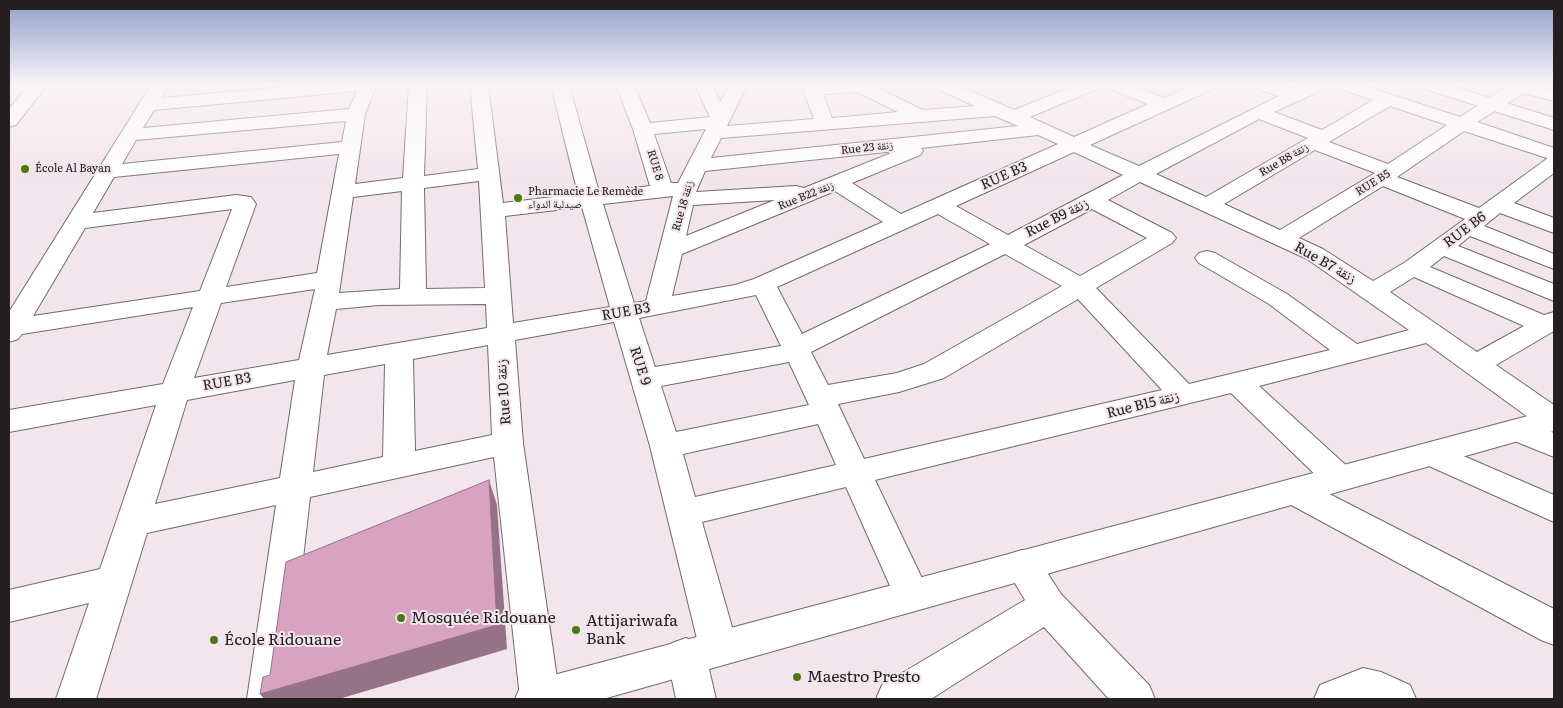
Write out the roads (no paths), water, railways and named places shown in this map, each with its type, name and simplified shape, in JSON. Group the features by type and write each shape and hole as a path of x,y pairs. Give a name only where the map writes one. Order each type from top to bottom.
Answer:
{"street":[{"path":"11,330 139,118"},
{"path":"129,135 312,118"},
{"path":"266,699 311,367 327,290 355,118"},
{"path":"413,296 413,183 416,118"},
{"name":"Rue 10 زنقة","path":"482,118 493,211 508,443 537,698"},
{"name":"RUE 9","path":"569,118 590,198 665,446 683,513 702,652 696,699"},
{"name":"RUE 8","path":"639,118 662,190"},
{"path":"717,118 718,124"},
{"name":"Rue 18 زنقة","path":"657,307 685,194 696,166 721,118"},
{"path":"823,118 826,125"},
{"path":"643,129 718,124 826,125 910,118"},
{"name":"Rue B7 زنقة","path":"1013,118 1330,263 1554,420"},
{"name":"RUE B3","path":"9,421 732,293 763,284 1133,118"},
{"name":"Rue B9 زنقة","path":"644,379 795,350 1007,244 1246,118"},
{"path":"1271,118 1319,140 1386,175 1482,216 1554,262"},
{"name":"Rue B8 زنقة","path":"1206,206 1356,118"},
{"path":"1446,118 1554,154"},
{"name":"RUE B5","path":"1281,239 1386,175 1472,118"},
{"path":"1535,118 1554,124"},
{"path":"854,123 868,148"},
{"name":"Rue 23 زنقة","path":"696,166 1038,130"},
{"name":"Rue B22 زنقة","path":"671,250 939,140"},
{"path":"106,172 350,147"},
{"name":"RUE B6","path":"1372,292 1413,268 1482,216 1544,181 1554,163"},
{"path":"342,192 488,174"},
{"path":"493,211 662,190 685,194 828,187 900,222"},
{"path":"665,446 823,404 934,371 1164,238 1092,200"},
{"path":"75,222 243,202 246,204 175,391 76,699"},
{"path":"938,205 1080,286 1183,395"},
{"path":"1482,216 1554,226"},
{"path":"1441,247 1554,293"},
{"path":"1207,258 1278,299 1353,354"},
{"path":"1413,268 1550,323"},
{"path":"763,284 823,404 912,595"},
{"path":"11,330 210,297 327,290 413,296 498,296"},
{"path":"1475,365 1550,323"},
{"name":"Rue B15 زنقة","path":"683,513 1183,395 1353,354 1430,333"},
{"path":"399,465 400,352"},
{"path":"1236,382 1339,478"},
{"path":"537,698 1554,420"},
{"path":"1518,430 1554,446"},
{"path":"133,522 508,443"},
{"path":"1432,454 1554,509"},
{"path":"1294,491 1554,628"},
{"path":"1022,565 1048,606 1135,699"},
{"path":"9,606 114,581"},
{"path":"896,699 1048,606"},
{"path":"1334,699 1363,687 1381,691 1396,699"}],"place":[{"name":"École Al Bayan","path":"25,169"},
{"name":"Pharmacie Le Remède صيدلية الدواء","path":"518,198"},
{"name":"Mosquée Ridouane","path":"401,618"},
{"name":"Attijariwafa Bank","path":"576,630"},
{"name":"École Ridouane","path":"214,640"},
{"name":"Maestro Presto","path":"797,677"}]}
